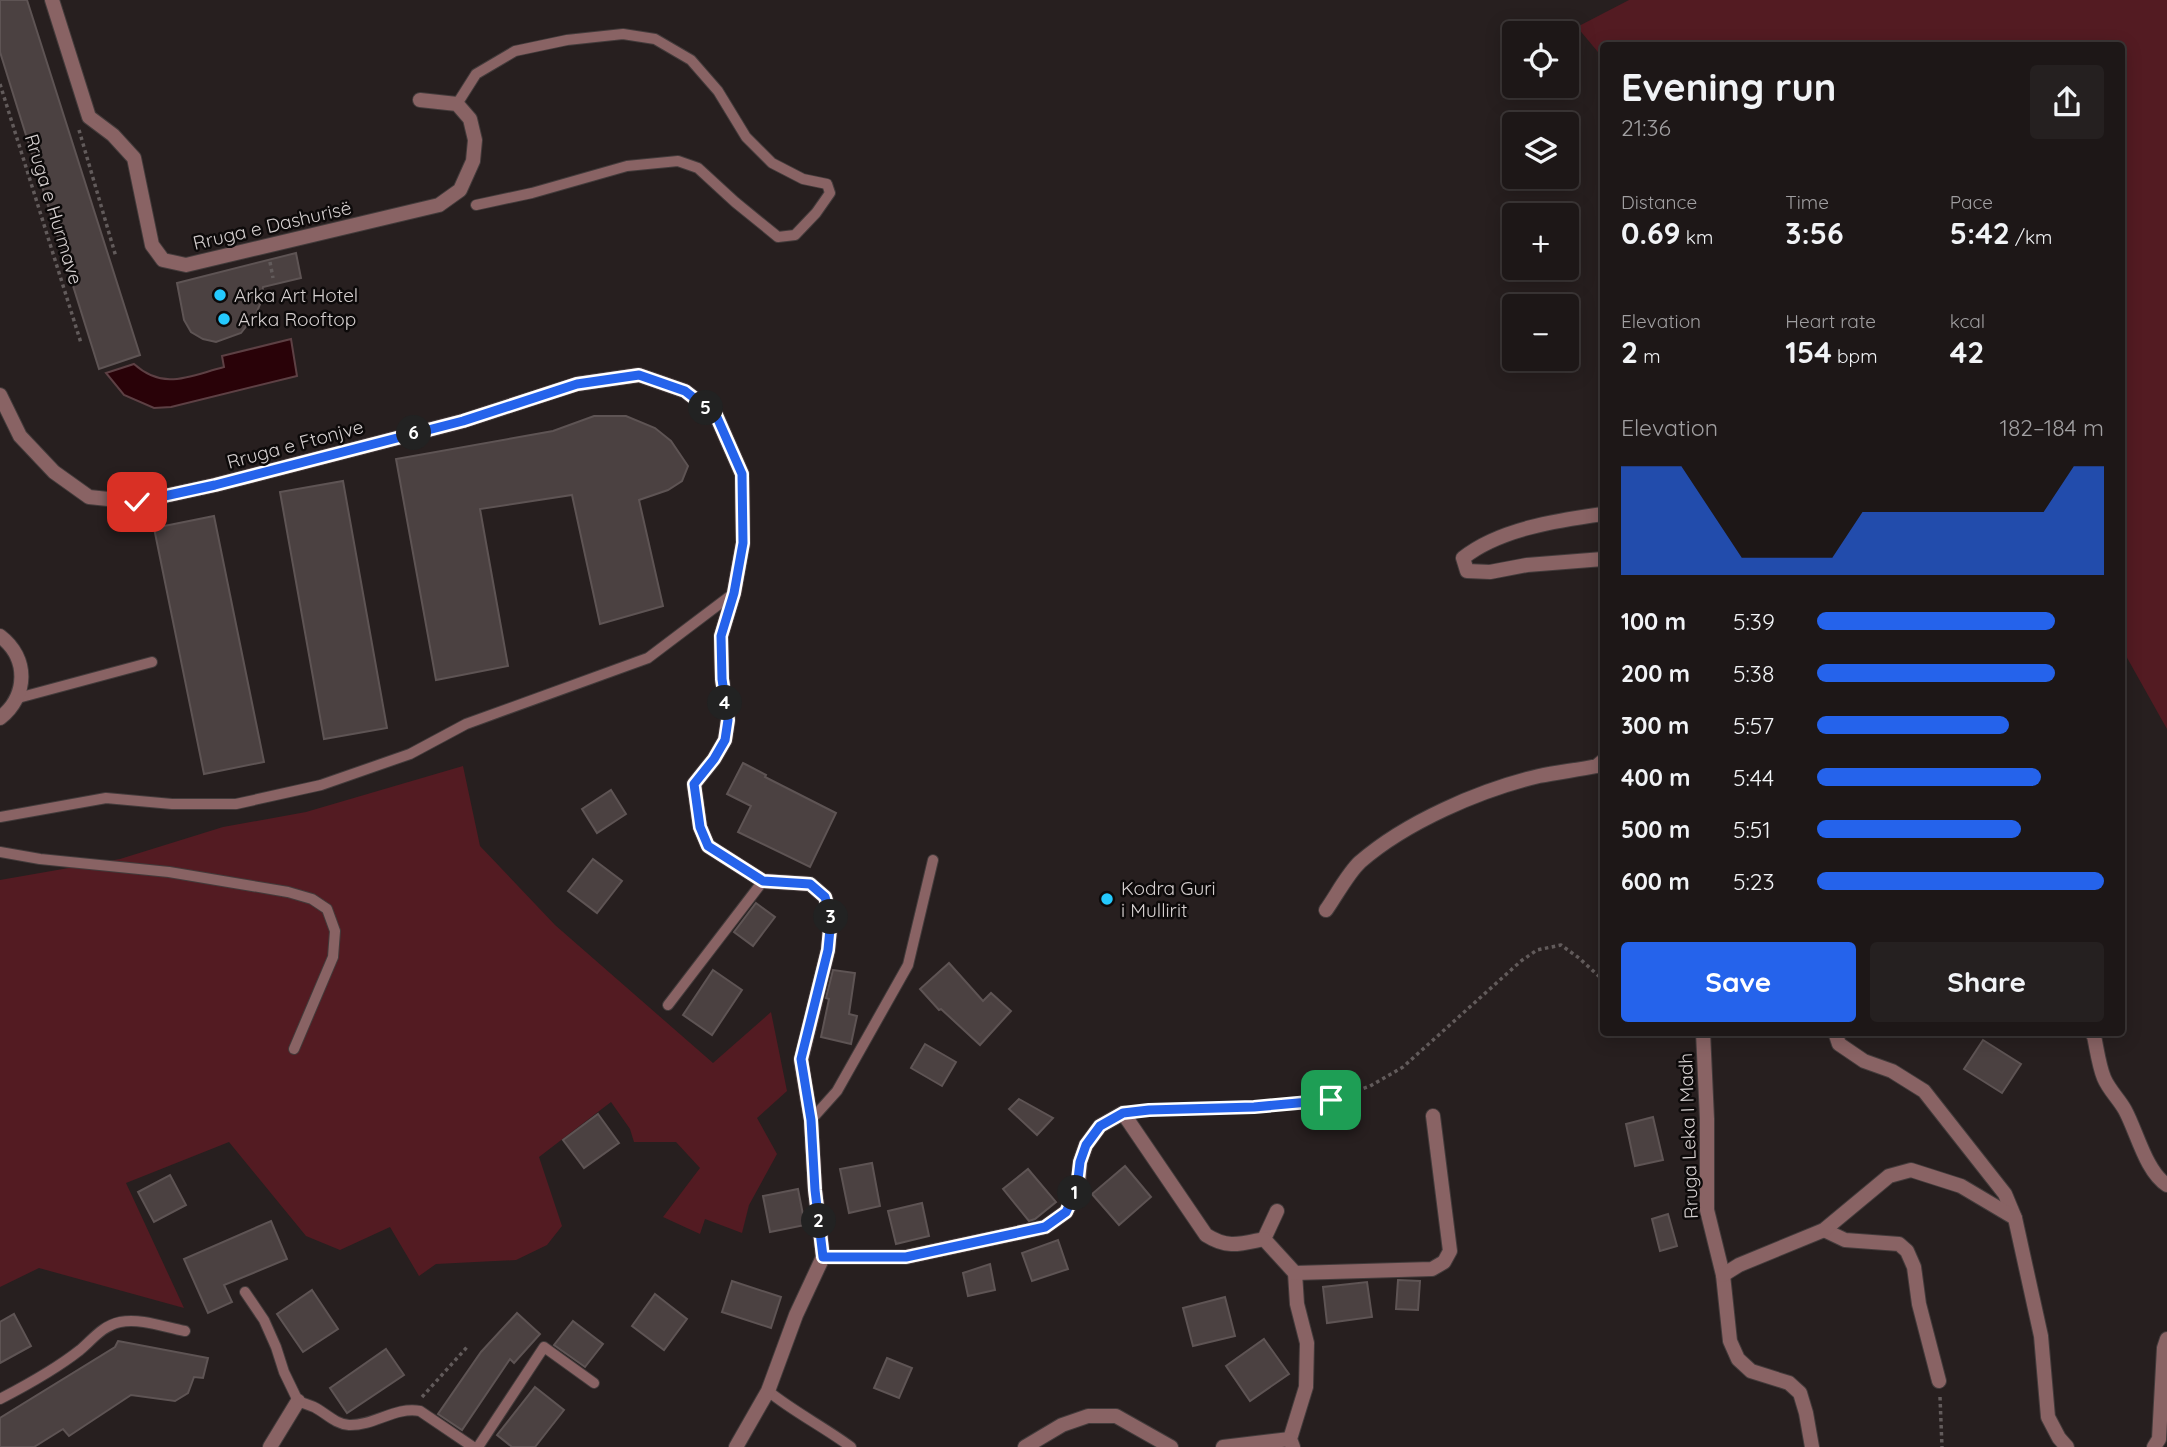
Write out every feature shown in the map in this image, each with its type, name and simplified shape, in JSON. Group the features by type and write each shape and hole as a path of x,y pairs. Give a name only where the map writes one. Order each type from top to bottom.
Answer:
{"street":[{"path":"52,0 89,117"},
{"path":"420,100 457,104"},
{"name":"Rruga e Dashurisë","path":"89,117 113,135 134,158 152,245 163,260 186,265 439,205 460,190 473,161 475,140 470,119 457,104"},
{"name":"Rruga e Ftonjve","path":"0,395 20,436 54,472 89,497 137,502 215,485 450,424 577,384 639,375 685,391 716,415 742,474 743,543 734,593 721,636 722,679 728,720 725,740 694,784 695,804 708,846 763,881"},
{"path":"1600,514 1557,521 1492,540 1463,558 1467,570 1477,572 1600,559"},
{"path":"0,636 14,649 21,665 22,682 18,698 0,718"},
{"path":"1326,910 1358,863 1410,829 1464,800 1489,790 1552,773 1600,764"},
{"path":"736,1447 768,1391 796,1315 823,1257 815,1190 811,1120 801,1059 828,950 831,918 825,897 810,884 763,881"},
{"name":"Rruga Leka I Madh","path":"1703,1036 1707,1210 1723,1275 1730,1341 1738,1359 1751,1371 1789,1383 1800,1393 1812,1447"},
{"path":"1836,1036 1839,1044 1864,1061 1892,1071 1924,1091 2005,1194 2015,1218 2041,1336 2048,1417 2067,1447"},
{"path":"2094,1036 2104,1079 2124,1108 2137,1133 2144,1155 2159,1180 2167,1185"},
{"path":"823,1257 906,1257 1045,1227 1066,1212 1077,1188 1080,1162 1086,1145 1100,1126 1123,1113 1206,1235 1217,1242 1230,1245 1264,1239"},
{"path":"1294,1273 1432,1269 1444,1262 1450,1251 1433,1116"},
{"path":"1723,1275 1739,1265 1824,1230 1888,1175 1911,1170 1961,1186 2015,1218"},
{"path":"1264,1239 1277,1211"},
{"path":"1824,1230 1844,1240 1899,1244 1907,1251 1914,1266 1919,1304 1939,1381"},
{"path":"1223,1447 1292,1443 1306,1387 1307,1343 1297,1304 1294,1273 1264,1239"},
{"path":"2154,1447 2159,1439 2164,1348 2167,1339"},
{"path":"270,1447 298,1401"},
{"path":"1025,1447 1062,1424 1088,1416 1116,1416 1171,1447"}],"lane":[{"path":"457,104 477,74 515,51 567,40 623,34 656,38 691,60 718,91 746,137 772,163 803,179 827,184 830,193 816,213 795,234 778,237 698,168 678,161 627,166 476,205"},
{"path":"0,817 106,798 172,804 236,804 321,785 410,754 466,724 648,658 734,593"},
{"path":"18,698 152,662"},
{"path":"0,852 40,859 169,872 288,892 312,899 327,909 335,931 333,957 294,1049"},
{"path":"811,1120 836,1091 908,965 933,860"},
{"path":"667,1005 763,881"},
{"path":"245,1292 264,1321 298,1401 348,1425 365,1423 411,1409 420,1411 475,1447 544,1347 594,1383"},
{"path":"0,1399 54,1368 81,1349 98,1332 119,1322 136,1321 185,1331"},
{"path":"768,1391 792,1410 827,1429 851,1447"}],"path":[{"name":"Rruga e Hurmave","path":"0,84 81,342"},
{"path":"89,117 79,130 116,257"},
{"path":"1123,1113 1254,1107 1331,1100 1370,1086 1403,1067 1521,961 1537,950 1561,945 1600,977"},
{"path":"411,1409 468,1346"},
{"path":"1939,1381 1942,1447"}],"shaded area":[{"path":"1629,0 2167,0 2167,729 2125,654 2125,42 1600,42 1600,54 1579,26"},
{"path":"291,339 297,376 171,407 154,408 124,395 106,373 134,364 156,377 188,377 224,367 222,356"},
{"path":"463,766 480,846 555,925 713,1063 771,1012 787,1091 757,1118 777,1154 749,1205 742,1233 705,1219 700,1234 663,1217 700,1168 676,1142 634,1142 630,1129 611,1102 539,1157 562,1226 547,1245 516,1260 436,1264 419,1276 390,1227 340,1250 306,1236 229,1142 126,1183 184,1308 39,1268 0,1287 0,880 120,859 223,827 306,812"}],"building":[{"path":"0,0 27,0 140,355 99,369 0,52"},
{"name":"Arka Art Hotel","path":"296,253 301,278 263,287 256,314 241,333 216,342 191,332 184,320 177,283"},
{"path":"594,416 626,416 655,428 671,441 688,466 682,481 668,490 639,500 663,606 600,624 572,495 480,509 508,666 436,680 396,459 553,431"},
{"path":"343,481 387,728 324,739 280,492"},
{"path":"214,516 264,762 204,774 154,528"},
{"path":"743,763 836,813 810,867 738,832 751,806 727,794"},
{"path":"611,790 626,814 597,833 582,809"},
{"path":"593,859 622,881 597,913 568,891"},
{"path":"756,903 775,917 753,946 734,932"},
{"path":"949,963 983,1001 991,993 1011,1011 980,1045 939,1010 920,989"},
{"path":"713,970 742,990 712,1035 683,1015"},
{"path":"833,970 855,973 849,1014 857,1016 851,1044 821,1037"},
{"path":"1983,1040 2021,1064 2002,1093 1964,1069"},
{"path":"925,1044 956,1062 942,1086 911,1068"},
{"path":"1019,1099 1053,1118 1037,1135 1009,1109"},
{"path":"598,1114 619,1143 584,1168 563,1140"},
{"path":"1653,1117 1663,1160 1635,1166 1626,1124"},
{"path":"872,1163 880,1206 849,1213 840,1169"},
{"path":"1125,1166 1151,1197 1119,1225 1092,1194"},
{"path":"1028,1169 1056,1202 1029,1221 1003,1189"},
{"path":"170,1175 186,1205 154,1222 138,1192"},
{"path":"798,1189 805,1225 770,1232 763,1196"},
{"path":"922,1203 929,1236 896,1244 888,1211"},
{"path":"1668,1214 1677,1246 1660,1251 1652,1219"},
{"path":"271,1221 287,1259 224,1285 232,1302 208,1313 184,1259"},
{"path":"1058,1240 1068,1269 1032,1281 1022,1253"},
{"path":"990,1264 995,1290 968,1296 963,1273"},
{"path":"1398,1280 1420,1281 1418,1310 1396,1309"},
{"path":"732,1281 781,1297 771,1328 722,1312"},
{"path":"1367,1282 1372,1317 1327,1323 1323,1287"},
{"path":"312,1290 338,1329 303,1352 277,1314"},
{"path":"655,1294 687,1319 664,1350 632,1326"},
{"path":"1225,1297 1235,1336 1193,1346 1183,1308"},
{"path":"517,1313 540,1334 514,1363 510,1359 462,1430 438,1414 481,1352"},
{"path":"14,1314 31,1346 0,1363 0,1322"},
{"path":"573,1321 603,1344 585,1367 554,1345"},
{"path":"1264,1339 1289,1374 1250,1401 1226,1366"},
{"path":"118,1341 208,1358 203,1378 194,1377 188,1393 175,1401 131,1395 69,1436 63,1429 34,1447 0,1447 0,1418 115,1347"},
{"path":"386,1349 404,1375 347,1413 330,1388"},
{"path":"887,1358 912,1368 899,1398 874,1388"},
{"path":"535,1387 564,1410 535,1447 512,1447 497,1435"}],"place":[{"name":"Arka Art Hotel","path":"220,295"},
{"name":"Arka Rooftop","path":"224,319"},
{"name":"Kodra Guri i Mullirit","path":"1107,899"}],"route":[{"path":"137,502 215,485 463,421 577,384 639,375 685,391 716,415 742,474 743,543 734,593 721,636 722,679 728,720 725,740 694,784 695,804 708,846 763,881 810,884 825,897 831,918 828,950 801,1059 811,1120 815,1190 823,1257 906,1257 1045,1227 1066,1212 1077,1188 1080,1162 1086,1145 1100,1126 1123,1113 1254,1107 1331,1100"}]}
